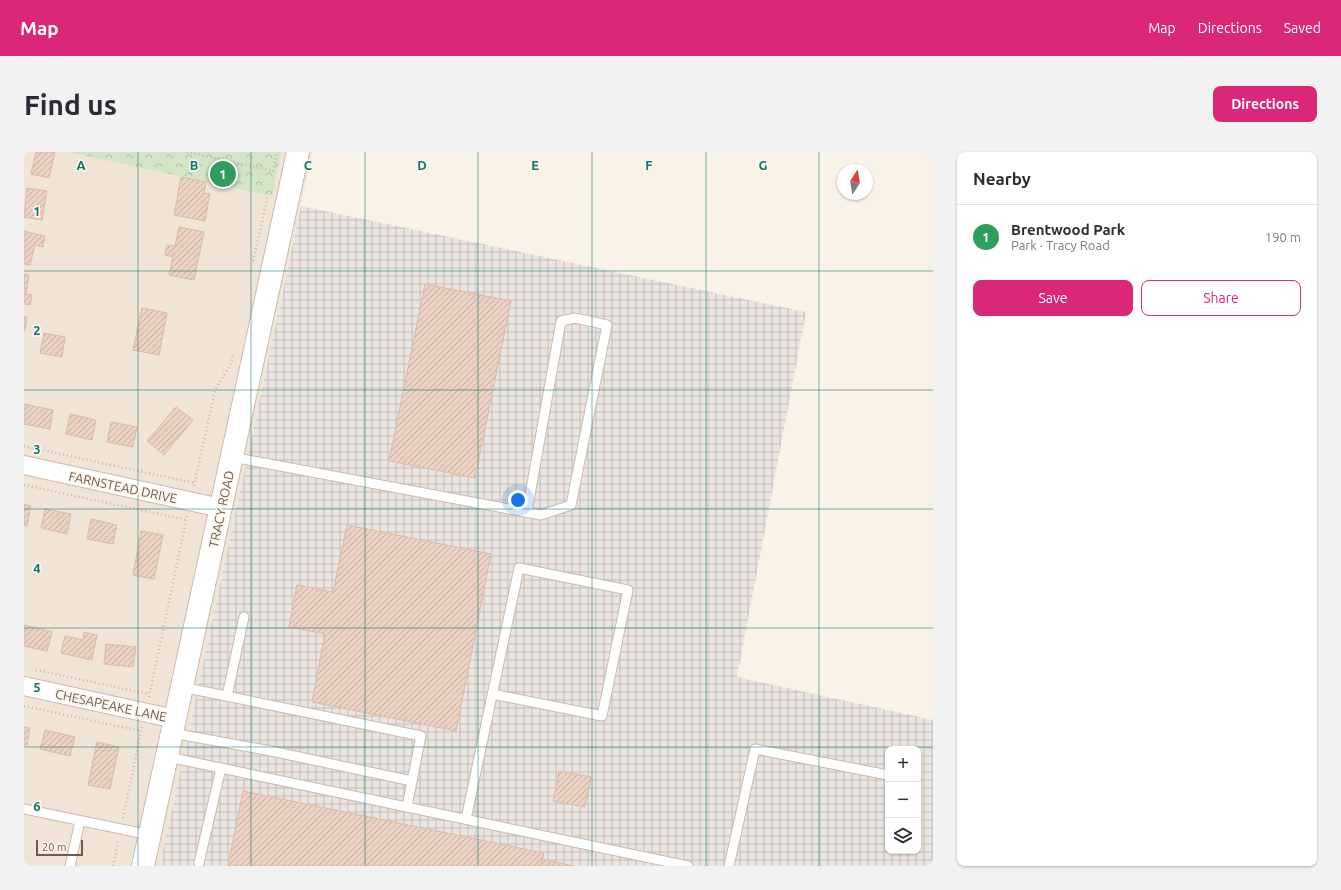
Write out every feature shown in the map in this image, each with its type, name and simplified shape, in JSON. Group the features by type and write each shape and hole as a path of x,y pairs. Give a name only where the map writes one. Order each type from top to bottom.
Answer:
{"street":[{"name":"TRACY ROAD","path":"143,866 168,757 298,152"},
{"name":"FARNSTEAD DRIVE","path":"24,465 221,508"},
{"name":"CHESAPEAKE LANE","path":"24,686 174,726"}],"lane":[{"path":"232,457 541,515 571,505 607,325 575,318 561,321 528,512"},
{"path":"466,819 492,694 519,568 628,590 602,716 492,694"},
{"path":"227,696 244,617"},
{"path":"182,687 421,736 408,807"},
{"path":"174,726 271,751 412,781"},
{"path":"729,866 755,750 885,774"},
{"path":"168,757 688,866"},
{"path":"200,863 220,768"},
{"path":"24,809 150,835"},
{"path":"70,866 80,821"}],"path":[{"path":"187,152 273,171 277,152"},
{"path":"24,446 194,483"},
{"path":"24,485 186,520"},
{"path":"31,669 149,694"},
{"path":"24,706 141,731"}],"shaded area":[{"path":"24,152 312,152 160,866 24,866"},
{"path":"301,206 806,312 737,677 933,720 933,866 160,866"}],"green space":[{"path":"68,152 281,152 272,196"}],"building":[{"path":"36,152 55,152 49,178 31,174"},
{"path":"181,177 206,182 204,193 210,194 205,221 174,215"},
{"path":"27,188 47,191 42,220 24,217"},
{"path":"179,227 204,232 194,280 169,275 173,257 165,255 167,245 175,246"},
{"path":"24,231 45,236 43,247 35,245 30,265 24,264"},
{"path":"24,274 29,275 26,294 32,295 30,305 24,304"},
{"path":"425,284 511,301 475,478 389,461"},
{"path":"142,308 167,313 159,355 133,350"},
{"path":"24,316 27,317 25,331 24,331"},
{"path":"44,333 65,337 62,357 40,353"},
{"path":"24,404 53,410 50,429 24,424"},
{"path":"176,407 193,420 164,455 147,441"},
{"path":"70,414 96,420 92,440 66,434"},
{"path":"111,422 137,427 133,447 107,442"},
{"path":"24,504 31,506 27,526 24,525"},
{"path":"45,509 71,514 67,534 41,528"},
{"path":"91,519 117,525 113,544 87,539"},
{"path":"347,525 491,554 456,731 312,702 325,634 289,627 297,585 333,592"},
{"path":"141,531 163,535 154,579 133,575"},
{"path":"24,625 52,632 47,651 24,646"},
{"path":"84,632 97,635 92,660 61,653 65,636 83,640"},
{"path":"106,644 136,647 133,667 104,664"},
{"path":"24,727 30,728 27,745 24,745"},
{"path":"45,730 75,737 70,756 40,749"},
{"path":"97,742 119,747 110,789 88,785"},
{"path":"559,771 591,777 585,807 553,801"},
{"path":"243,791 544,853 541,866 228,866"},
{"path":"542,859 574,866 541,866"}],"place":[{"name":"Brentwood Park","path":"223,174"}]}
